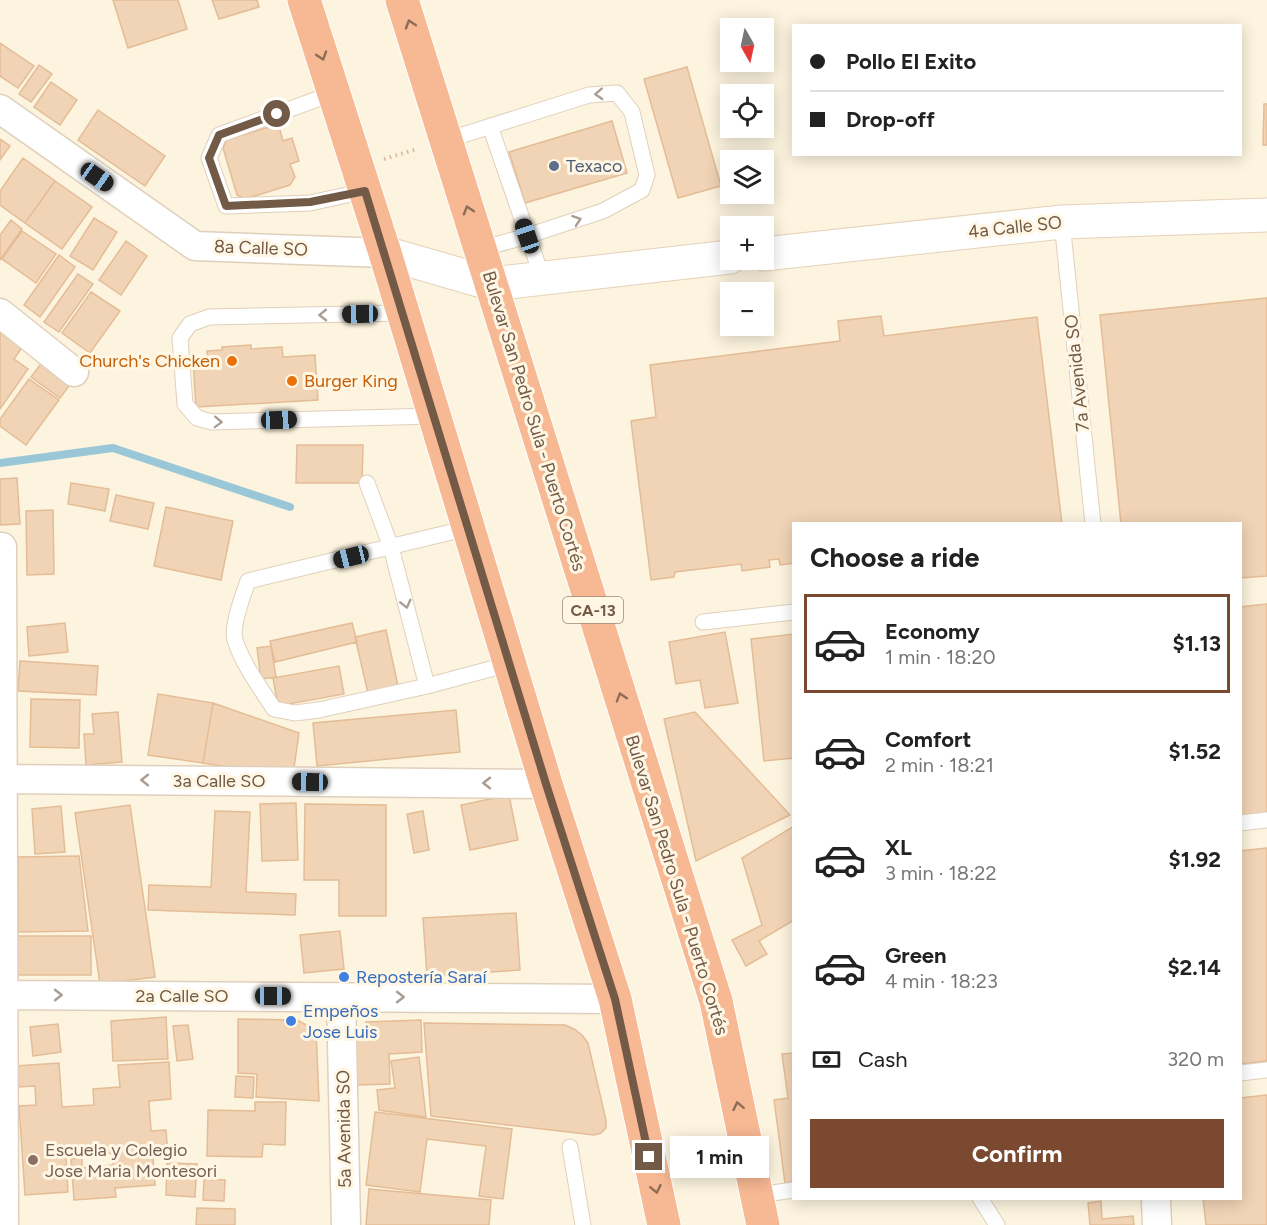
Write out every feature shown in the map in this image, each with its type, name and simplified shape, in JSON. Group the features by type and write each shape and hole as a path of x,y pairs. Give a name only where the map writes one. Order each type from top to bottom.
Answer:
{"highway":[{"path":"304,0 403,313 546,784 615,999 664,1225"},
{"name":"Bulevar San Pedro Sula - Puerto Cortés","path":"402,0 716,1001 760,1210"}],"street":[{"name":"8a Calle SO","path":"0,108 195,246 384,253"},
{"name":"4a Calle SO","path":"774,253 1062,222 1267,215"},
{"path":"384,253 492,284 720,258"},
{"path":"0,313 74,372"},
{"path":"1,547 4,1225"},
{"name":"3a Calle SO","path":"2,779 546,784"},
{"name":"2a Calle SO","path":"2,995 615,999"},
{"name":"5a Avenida SO","path":"341,997 346,1225"}],"lane":[{"path":"334,93 219,135 209,158 226,206 310,202 361,179"},
{"path":"447,140 589,95 618,93 632,111 647,176 642,190 603,211 481,249"},
{"path":"490,126 542,277"},
{"name":"7a Avenida SO","path":"1062,222 1093,522"},
{"path":"403,313 209,318 190,324 180,338 185,404 197,418 212,422 434,416"},
{"path":"367,483 391,547 427,686"},
{"path":"468,528 248,581 239,607 234,638 274,709 295,713 319,710 427,686 509,664"},
{"path":"703,622 792,612"},
{"path":"1242,823 1267,820"},
{"path":"1242,1073 1267,1070"},
{"path":"570,1147 582,1225"},
{"path":"760,1210 792,1191"},
{"path":"981,1200 997,1225"}],"path":[{"path":"361,179 447,140"}],"building":[{"path":"113,0 178,0 187,29 128,48"},
{"path":"212,0 257,0 259,7 219,19"},
{"path":"0,43 34,66 18,88 0,76"},
{"path":"39,65 52,74 31,102 19,94"},
{"path":"687,67 720,186 678,198 644,79"},
{"path":"51,82 77,100 60,125 34,107"},
{"path":"1264,104 1267,104 1267,145 1263,145"},
{"path":"98,110 165,156 145,186 78,140"},
{"path":"612,121 627,173 525,203 509,152"},
{"path":"272,126 280,130 283,141 292,138 299,161 290,164 295,177 290,185 245,199 237,195 223,148 227,140"},
{"path":"0,139 10,146 0,160"},
{"path":"23,158 55,181 25,223 0,205 0,191"},
{"path":"55,181 92,207 62,249 25,223"},
{"path":"94,218 117,232 93,270 70,256"},
{"path":"11,220 22,229 0,260 0,235"},
{"path":"22,231 56,254 36,283 2,259"},
{"path":"126,241 147,256 121,295 99,280"},
{"path":"59,255 75,267 40,317 24,305"},
{"path":"78,274 93,284 59,332 44,322"},
{"path":"91,292 120,311 90,353 62,333"},
{"path":"1267,298 1267,576 1242,578 1242,522 1121,522 1100,315"},
{"path":"881,316 884,336 1037,317 1062,522 792,522 792,563 780,565 779,559 769,560 770,567 742,571 741,564 675,572 674,577 651,580 631,421 656,417 650,365 840,341 838,321"},
{"path":"0,330 23,346 14,359 28,369 0,409"},
{"path":"251,345 251,349 282,347 283,357 315,355 318,400 196,407 193,361 208,361 207,351 222,350 222,347"},
{"path":"43,361 72,382 60,398 31,377"},
{"path":"29,379 59,400 26,445 0,426 0,419"},
{"path":"297,445 363,445 362,483 296,483"},
{"path":"17,478 20,524 0,525 0,479"},
{"path":"71,483 109,489 105,511 68,504"},
{"path":"116,495 154,503 148,529 110,521"},
{"path":"166,507 233,521 221,580 154,566"},
{"path":"53,510 54,574 27,575 26,511"},
{"path":"1267,604 1267,813 1242,816 1242,607"},
{"path":"65,623 68,652 29,656 27,627"},
{"path":"352,623 357,642 275,662 270,641"},
{"path":"386,630 398,686 368,693 355,637"},
{"path":"725,632 738,703 705,708 700,680 676,684 669,642"},
{"path":"792,634 792,758 764,761 751,639"},
{"path":"271,646 276,677 261,679 257,648"},
{"path":"20,661 98,666 96,695 18,691"},
{"path":"339,666 344,694 278,706 273,678"},
{"path":"158,694 213,703 203,763 148,755"},
{"path":"31,699 80,700 79,748 30,747"},
{"path":"213,703 299,733 294,768 250,770 203,763"},
{"path":"456,710 460,752 317,766 313,723"},
{"path":"118,712 122,762 86,765 84,734 94,734 92,714"},
{"path":"695,712 790,815 696,861 664,719"},
{"path":"509,795 518,840 470,850 461,805"},
{"path":"296,803 298,860 262,861 260,804"},
{"path":"305,804 386,805 386,916 339,916 339,880 304,880"},
{"path":"130,805 155,977 100,984 75,813"},
{"path":"61,806 65,852 35,854 32,809"},
{"path":"215,811 250,812 246,892 296,894 295,915 148,910 149,885 211,887"},
{"path":"423,811 429,850 414,853 407,814"},
{"path":"792,827 792,921 759,941 767,954 746,966 732,940 762,925 742,858"},
{"path":"1267,848 1267,1061 1242,1064 1242,851"},
{"path":"79,856 88,931 18,932 18,857"},
{"path":"516,913 520,970 427,976 423,918"},
{"path":"340,931 344,969 304,973 300,935"},
{"path":"17,936 91,936 91,975 17,975"},
{"path":"166,1017 168,1059 113,1061 111,1021"},
{"path":"238,1019 297,1020 316,1030 319,1101 256,1097 257,1074 238,1073"},
{"path":"421,1020 422,1052 389,1054 390,1084 357,1085 355,1037 366,1036 366,1022"},
{"path":"424,1023 565,1025 574,1029 588,1043 606,1128 594,1135 431,1116"},
{"path":"58,1024 61,1052 33,1056 30,1027"},
{"path":"188,1025 193,1059 177,1061 173,1026"},
{"path":"792,1053 792,1182 785,1183 774,1100 788,1098 782,1054"},
{"path":"419,1057 426,1117 379,1110 377,1090 395,1088 391,1061"},
{"path":"169,1062 171,1099 149,1101 151,1131 166,1130 168,1155 153,1156 155,1185 115,1188 116,1197 74,1200 71,1159 82,1158 82,1168 113,1165 112,1153 66,1157 68,1192 25,1195 19,1106 36,1105 35,1086 18,1087 16,1066 59,1063 62,1107 94,1105 93,1089 120,1087 118,1065"},
{"path":"236,1076 254,1077 253,1098 235,1097"},
{"path":"1267,1095 1267,1225 1206,1225 1203,1200 1242,1200 1242,1098"},
{"path":"255,1102 286,1102 285,1145 263,1144 262,1157 207,1156 208,1110 255,1111"},
{"path":"375,1112 512,1129 503,1199 479,1196 486,1146 427,1139 420,1192 366,1185"},
{"path":"167,1163 197,1164 195,1197 166,1195"},
{"path":"204,1179 225,1180 224,1201 203,1200"},
{"path":"369,1189 491,1200 489,1225 366,1225"},
{"path":"1101,1201 1102,1219 1133,1216 1134,1225 1090,1225 1088,1203"},
{"path":"197,1208 235,1209 235,1225 196,1225"}],"waterway":[{"path":"0,463 113,448 290,507"}],"place":[{"name":"Texaco","path":"554,166"},
{"name":"Church's Chicken","path":"232,361"},
{"name":"Burger King","path":"292,381"},
{"name":"Repostería Saraí","path":"344,977"},
{"name":"Empeños Jose Luis","path":"291,1021"},
{"name":"Escuela y Colegio Jose Maria Montesori","path":"33,1160"}],"route":[{"path":"277,114 219,135 209,158 226,206 310,202 365,191 546,784 615,999 649,1157"}]}
